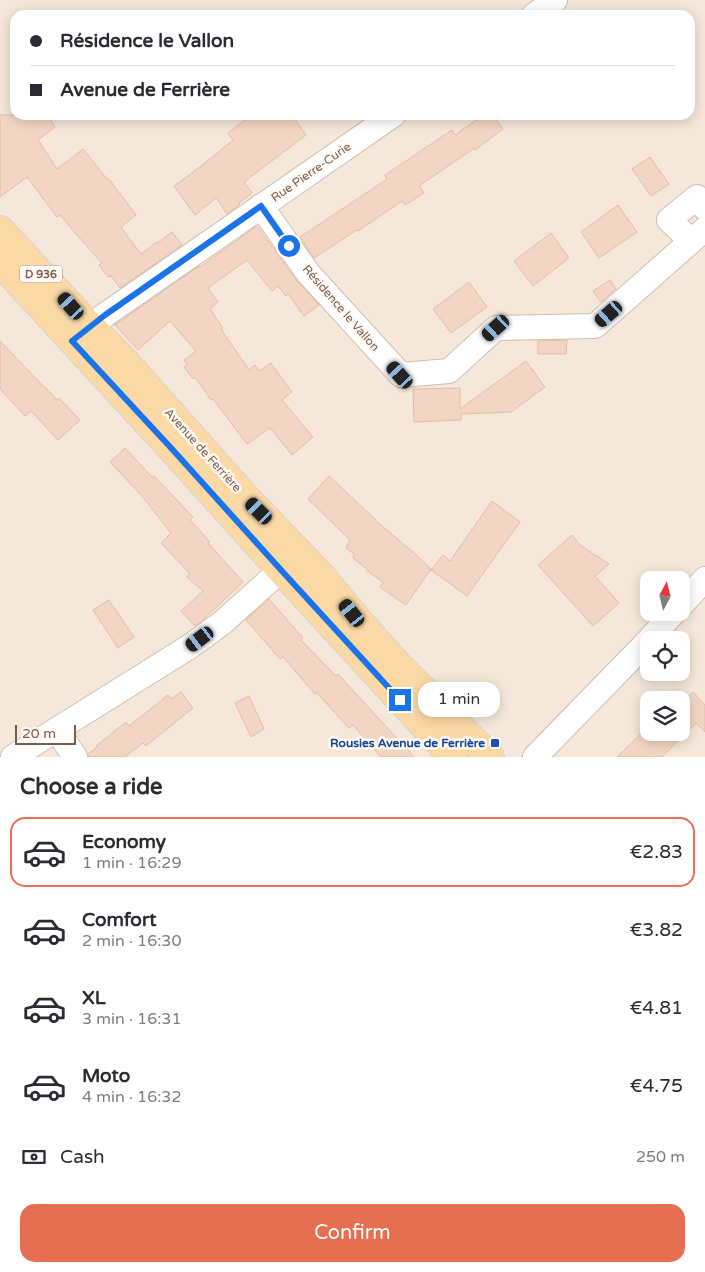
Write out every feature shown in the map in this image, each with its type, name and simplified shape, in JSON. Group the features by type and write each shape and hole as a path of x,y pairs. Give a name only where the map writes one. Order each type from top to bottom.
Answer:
{"main road":[{"name":"Avenue de Ferrière","path":"0,230 89,328 126,363 248,500 312,566 398,665 490,757"},
{"name":"Avenue de Ferrière","path":"0,262 89,328 172,449 453,757"}],"street":[{"path":"541,10 555,0"},
{"name":"Rue Pierre-Curie","path":"89,328 387,120"},
{"name":"Résidence le Vallon","path":"261,206 308,273 400,375 449,371 496,328 595,326 698,235 669,220 697,196 705,208"},
{"path":"281,533 285,547 285,560 281,570"},
{"path":"13,757 189,647 222,623 281,570 290,565 312,566"},
{"path":"690,595 705,579"},
{"path":"657,631 666,621"},
{"path":"535,757 640,649"},
{"path":"56,730 75,757"}],"shaded area":[{"path":"0,0 705,0 705,757 0,757"}],"building":[{"path":"0,115 10,115 10,120 50,120 55,127 38,140 57,169 83,149 136,215 121,227 141,254 172,232 182,245 120,288 111,276 108,277 99,265 102,263 60,215 57,217 27,177 0,197"},
{"path":"245,120 296,120 306,135 244,182 252,193 227,214 216,198 195,215 174,186 233,140 228,133"},
{"path":"476,120 497,120 503,129 475,150 473,149 419,186 424,193 405,205 402,201 314,258 300,237 387,179 385,175 452,130 455,135"},
{"path":"650,157 669,184 651,196 632,169"},
{"path":"618,205 637,232 599,258 581,232"},
{"path":"257,226 297,281 319,305 304,316 288,294 286,296 278,286 272,291 247,260 208,288 218,302 210,309 223,328 221,329 249,370 255,365 259,371 271,363 292,392 282,400 313,437 292,455 270,428 247,444 195,377 193,379 184,367 187,364 184,360 196,351 170,321 138,350 115,325"},
{"path":"551,233 569,258 533,286 514,261"},
{"path":"610,280 616,289 601,302 593,291"},
{"path":"469,282 487,307 451,333 433,309"},
{"path":"567,340 566,354 538,354 538,341"},
{"path":"0,341 57,400 59,398 80,420 58,440 31,411 25,416 0,389"},
{"path":"526,361 545,387 511,412 461,414 461,420 414,422 413,389 460,388 460,409"},
{"path":"125,448 193,517 190,520 243,582 195,626 181,611 203,591 187,577 190,574 161,543 171,533 142,496 110,462"},
{"path":"329,476 375,520 431,569 406,605 380,587 383,582 353,558 354,554 346,548 350,540 308,499"},
{"path":"492,501 520,522 467,596 431,570 443,555 450,561"},
{"path":"572,535 580,545 609,564 595,576 619,603 593,626 538,565"},
{"path":"269,599 303,638 301,640 336,676 338,674 414,757 381,757 353,725 349,728 317,693 315,694 283,657 280,659 246,620"},
{"path":"109,600 134,637 118,648 93,610"},
{"path":"181,692 193,708 146,746 143,743 125,757 89,757 88,754 96,746 126,722 129,726 168,695 171,699"},
{"path":"693,692 705,705 705,732 696,723 690,729 690,695"},
{"path":"249,696 264,729 251,737 235,703"},
{"path":"640,735 640,741 678,741 662,757 617,757"}],"place":[{"name":"Rousies Avenue de Ferrière","path":"495,743"}],"route":[{"path":"289,246 261,206 105,315 72,341 400,700"}]}
